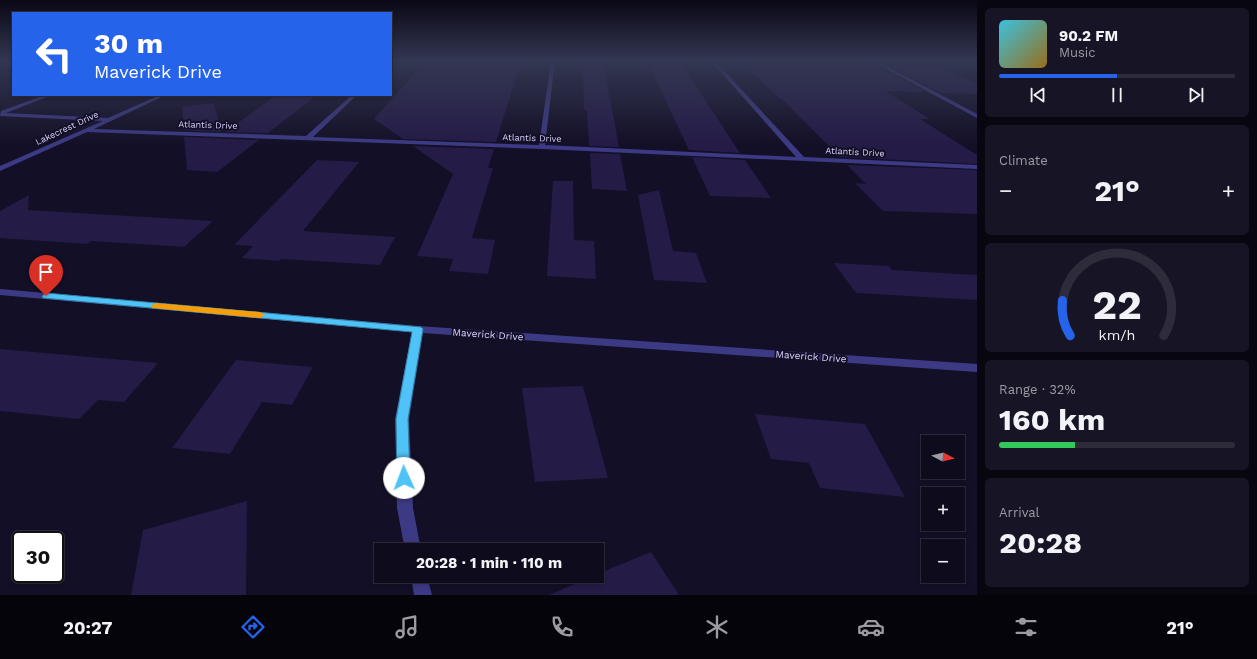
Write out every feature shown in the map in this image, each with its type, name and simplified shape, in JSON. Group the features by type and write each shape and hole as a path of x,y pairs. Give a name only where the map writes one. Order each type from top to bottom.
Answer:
{"street":[{"path":"542,147 549,89"},
{"path":"739,89 802,159"},
{"path":"926,89 977,116"},
{"path":"0,114 47,96"},
{"name":"Lakecrest Drive","path":"0,169 162,96"},
{"path":"308,138 353,96"},
{"path":"0,114 108,119"},
{"name":"Atlantis Drive","path":"85,130 542,147 977,167"},
{"name":"Maverick Drive","path":"0,292 418,329 977,368"},
{"path":"412,543 405,508 402,419 418,329"},
{"path":"420,583 423,595"}],"building":[{"path":"401,89 512,89 496,142 403,139 374,119"},
{"path":"584,89 608,89 619,147 589,146 587,110 584,110"},
{"path":"660,89 698,89 740,153 689,150"},
{"path":"769,89 920,89 926,92 885,91 930,119 920,119 977,155 977,164 840,157 782,99 780,99"},
{"path":"932,89 977,89 977,94 940,93"},
{"path":"276,96 316,96 268,133 225,132"},
{"path":"214,103 221,132 184,130 182,107"},
{"path":"184,137 259,140 217,172 187,170"},
{"path":"413,146 494,149 488,168 493,168 472,238 495,240 488,274 449,271 453,259 417,256 453,174"},
{"path":"590,153 620,154 627,191 592,189"},
{"path":"692,157 745,160 771,198 710,196"},
{"path":"317,160 359,162 303,231 395,237 380,265 242,258 253,246 234,245"},
{"path":"847,165 977,170 977,214 883,211 855,183 866,184"},
{"path":"553,181 573,181 574,240 594,241 596,279 547,276"},
{"path":"659,190 673,251 696,253 707,283 654,280 638,195"},
{"path":"29,195 28,210 213,221 184,247 91,241 87,244 0,238 0,211"},
{"path":"834,263 889,266 892,270 977,275 977,300 856,293"},
{"path":"0,349 158,363 124,402 98,400 79,419 0,411"},
{"path":"236,360 313,367 292,405 262,402 230,454 172,448"},
{"path":"583,386 608,478 535,482 522,388"},
{"path":"755,414 865,424 905,497 820,488 809,463 771,459"},
{"path":"247,501 246,595 131,595 143,530"},
{"path":"651,552 679,595 549,595 577,583 604,583 604,571"}],"slow traffic":[{"path":"156,306 260,315"}],"route":[{"path":"46,296 418,329 402,419 404,478"}]}
